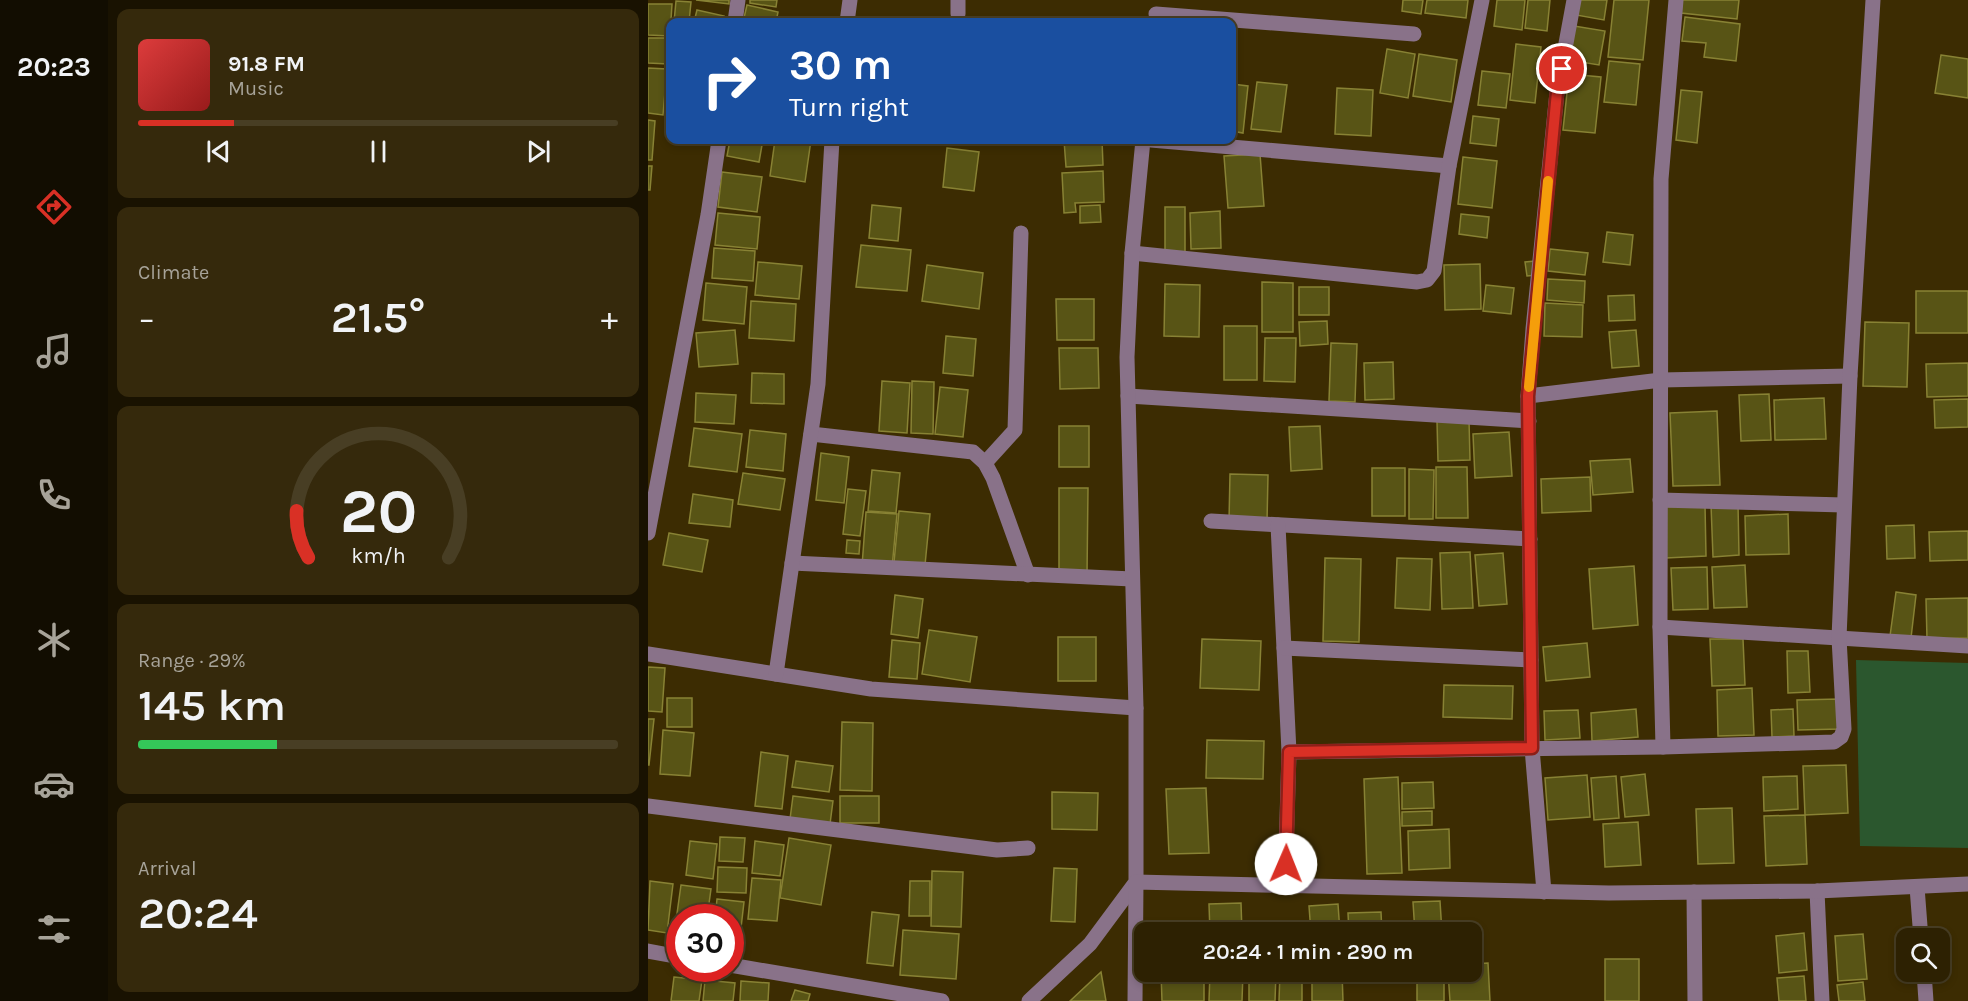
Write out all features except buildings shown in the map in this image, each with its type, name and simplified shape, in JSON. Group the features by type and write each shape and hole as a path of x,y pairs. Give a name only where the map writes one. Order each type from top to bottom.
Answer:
{"street":[{"path":"736,18 738,0"},
{"path":"848,18 850,0"},
{"path":"1132,253 1418,282 1427,280 1434,271 1449,166 1482,0"},
{"path":"1544,892 1532,748 1528,396 1557,92 1574,0"},
{"path":"1663,747 1660,627 1661,179 1676,0"},
{"path":"1289,752 1663,747 1834,742 1841,737 1844,729 1839,638 1844,505 1873,0"},
{"path":"1156,12 1226,18"},
{"path":"1236,19 1414,34"},
{"path":"648,533 708,215 718,144"},
{"path":"776,674 818,384 832,144"},
{"path":"1135,1001 1136,708 1127,357 1132,253 1143,144"},
{"path":"1197,144 1449,166"},
{"path":"985,463 1015,430 1021,232"},
{"path":"1528,396 1661,380 1850,376"},
{"path":"1128,396 1529,421"},
{"path":"811,434 973,452 985,463 993,478 1028,575"},
{"path":"1660,500 1844,505"},
{"path":"1211,521 1530,539"},
{"path":"1278,525 1289,752 1285,886"},
{"path":"792,563 1132,579"},
{"path":"1660,627 1968,646"},
{"path":"1284,648 1531,660"},
{"path":"648,654 871,689 1136,708"},
{"path":"648,806 998,850 1028,848"},
{"path":"1136,882 1544,892 1817,891 1968,884"},
{"path":"1029,1001 1090,944 1136,882"},
{"path":"1917,887 1920,928"},
{"path":"1817,891 1822,1001"},
{"path":"1694,892 1695,1001"},
{"path":"648,951 666,954"},
{"path":"744,967 942,1001"},
{"path":"1925,982 1926,1001"}],"green space":[{"path":"1856,660 1968,663 1968,848 1860,846"}],"slow traffic":[{"path":"1529,387 1548,181"}],"route":[{"path":"1286,864 1289,752 1532,748 1528,396 1557,92 1562,69"}]}
